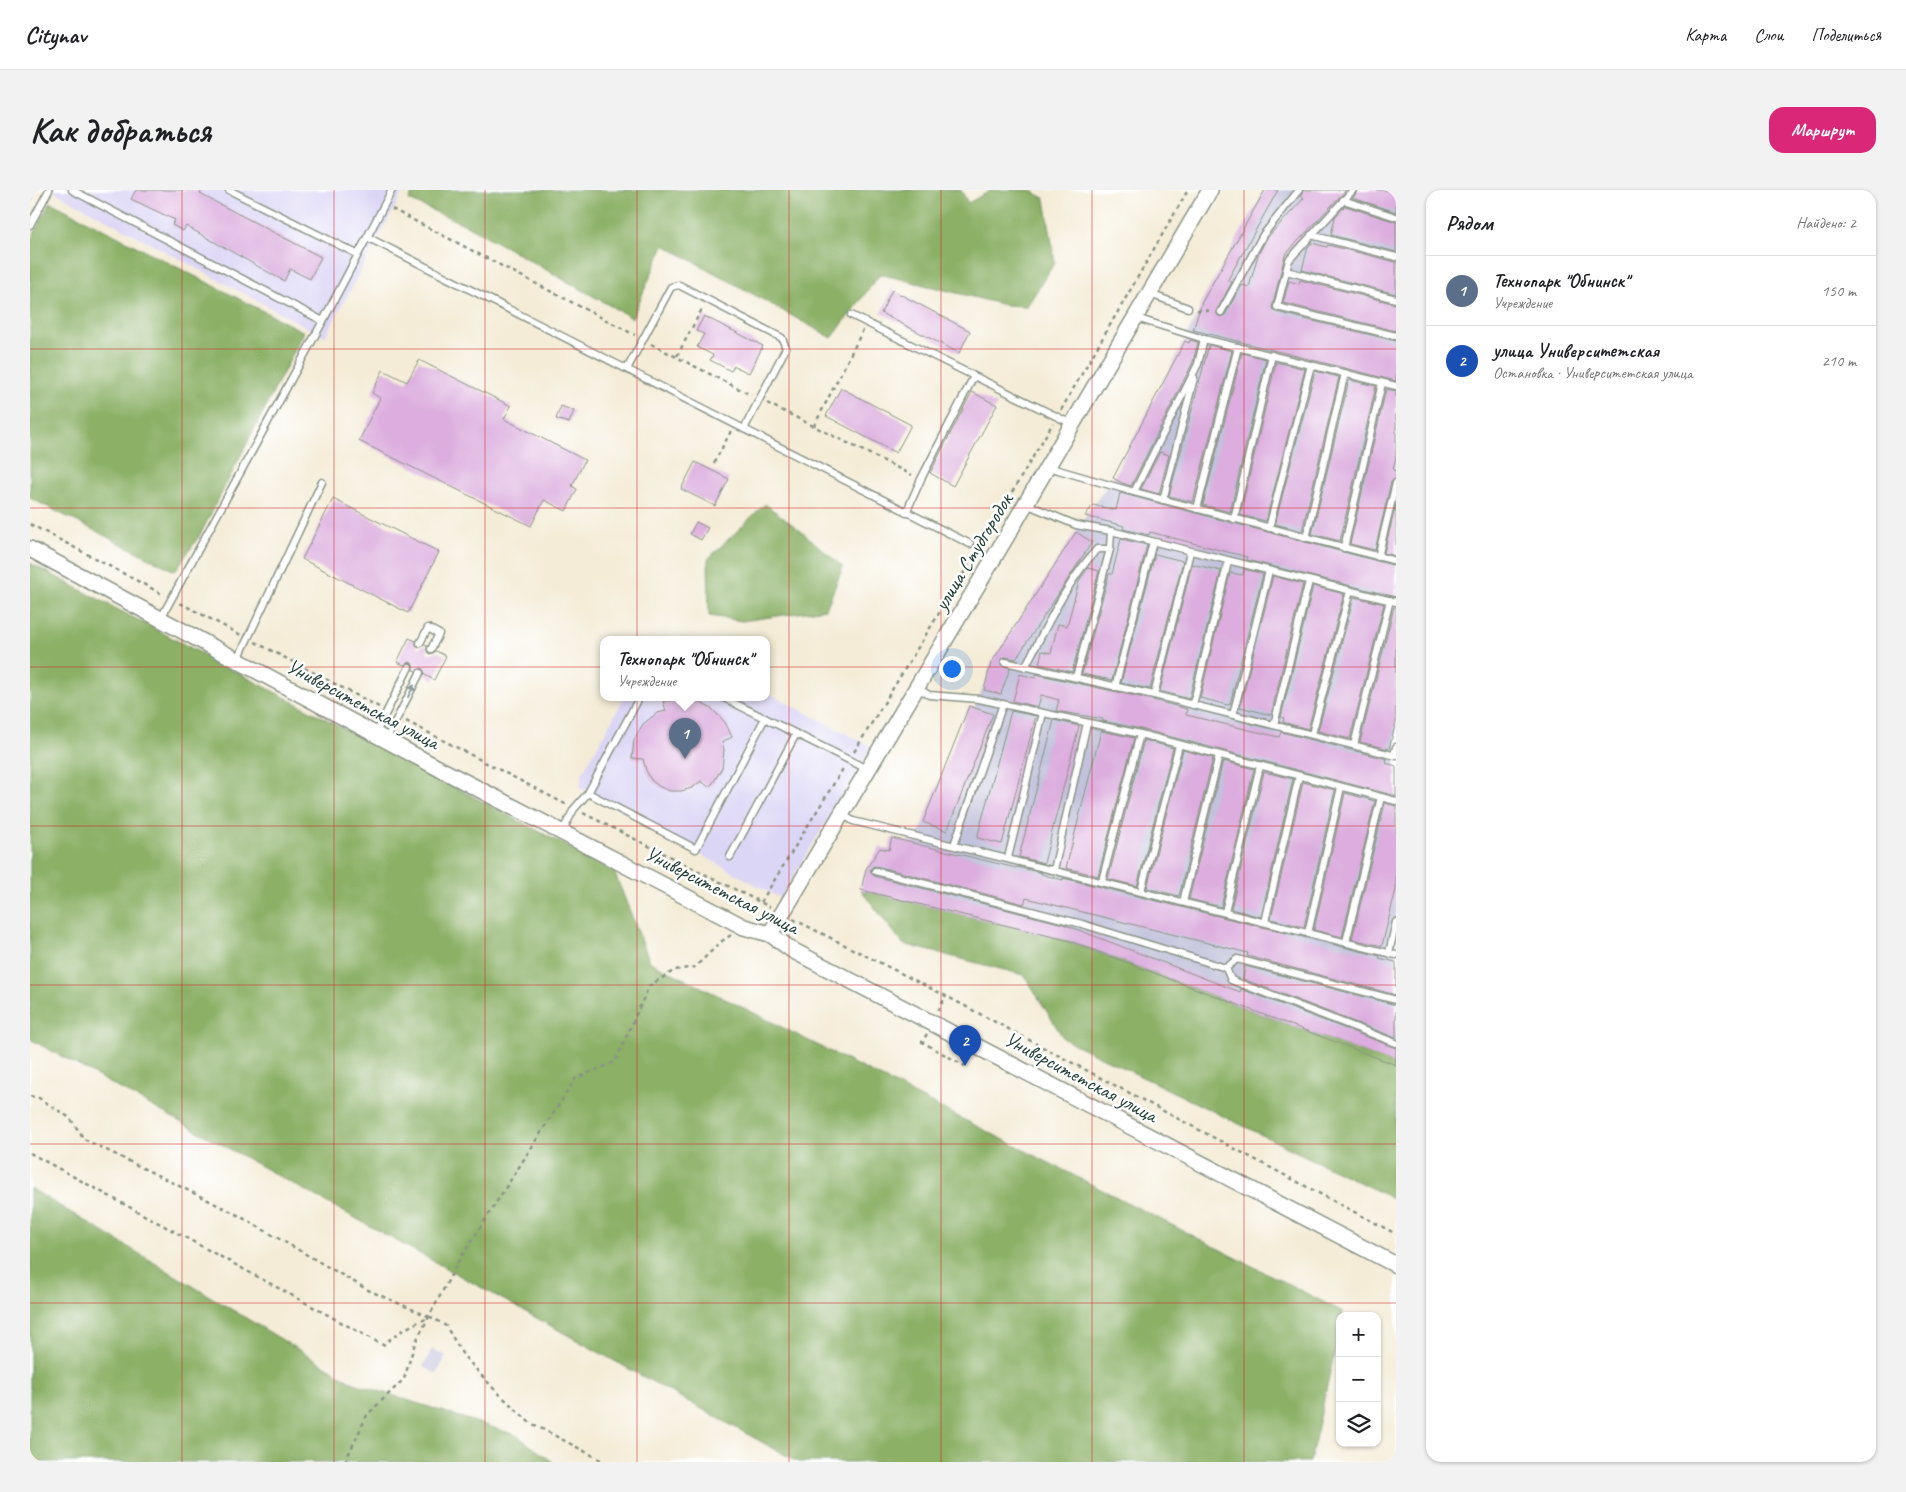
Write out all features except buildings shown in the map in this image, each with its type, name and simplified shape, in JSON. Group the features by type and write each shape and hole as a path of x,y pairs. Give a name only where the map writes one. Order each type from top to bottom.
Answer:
{"street":[{"name":"улица Студгородок","path":"770,934 1048,467 1210,190"},
{"name":"Университетская улица","path":"30,549 562,832 744,927 770,934 792,950 1396,1265"}],"lane":[{"path":"30,225 49,190"},
{"path":"72,190 323,321"},
{"path":"229,190 357,254"},
{"path":"161,620 392,190"},
{"path":"1220,312 1263,234 1299,190"},
{"path":"1353,190 1289,260 1277,308 1396,336"},
{"path":"1344,200 1396,217"},
{"path":"1311,235 1396,257"},
{"path":"367,237 970,544"},
{"path":"1286,271 1396,299"},
{"path":"627,369 671,287 679,285 707,299 782,338 786,348 744,429"},
{"path":"1150,294 1188,308"},
{"path":"851,315 1073,424"},
{"path":"1136,318 1204,339 1396,386"},
{"path":"1163,500 1204,339"},
{"path":"1197,509 1238,347"},
{"path":"1234,519 1272,355"},
{"path":"1134,492 1198,364"},
{"path":"1269,528 1311,365"},
{"path":"1306,538 1344,373"},
{"path":"906,513 921,479 974,376"},
{"path":"1344,548 1382,382"},
{"path":"1048,467 1163,500 1396,562"},
{"path":"237,660 322,482"},
{"path":"1378,557 1396,483"},
{"path":"1026,504 1076,525 1111,531 1228,562 1393,601 1354,745"},
{"path":"1076,678 1110,549 1111,531"},
{"path":"1116,686 1153,542"},
{"path":"1025,667 1063,597 1085,562 1096,548 1110,549"},
{"path":"1154,695 1190,552"},
{"path":"1193,705 1228,562"},
{"path":"1233,714 1270,571"},
{"path":"1274,724 1309,581"},
{"path":"1312,734 1350,590"},
{"path":"420,643 428,628 439,634 431,649"},
{"path":"1005,662 1233,714 1395,756 1396,747"},
{"path":"381,737 409,667"},
{"path":"381,737 420,673"},
{"path":"916,687 930,696 978,699 1140,734 1396,801"},
{"path":"562,832 574,809 588,793 637,701"},
{"path":"730,701 867,770"},
{"path":"954,845 1003,704"},
{"path":"1008,858 1043,713"},
{"path":"588,793 696,849 765,718"},
{"path":"1054,870 1087,723"},
{"path":"730,857 796,734"},
{"path":"1102,881 1140,734"},
{"path":"1141,891 1180,745"},
{"path":"1183,902 1219,755"},
{"path":"1225,912 1260,766"},
{"path":"1265,922 1299,776"},
{"path":"1308,933 1341,787"},
{"path":"1346,942 1381,797"},
{"path":"841,814 853,821 1392,954 1396,922"},
{"path":"875,871 1082,924 1226,968"},
{"path":"1226,968 1237,959 1396,1000"},
{"path":"1226,968 1231,980 1396,1043"}],"path":[{"path":"30,200 35,190"},
{"path":"676,356 707,299"},
{"path":"1188,308 1220,312"},
{"path":"814,426 867,323"},
{"path":"30,524 380,708"},
{"path":"398,717 574,809 954,1001 1396,1234"},
{"path":"345,1462 367,1415 404,1380 415,1344 458,1262 576,1078 615,1062 649,986 675,970 695,967 722,941 744,927"},
{"path":"30,1096 39,1098 70,1118 84,1139 236,1214 368,1290 446,1326 463,1355 494,1389 529,1422 605,1462"},
{"path":"30,1153 383,1345 400,1331 414,1323 430,1318"}],"shaded area":[{"path":"51,190 404,190 325,337"},
{"path":"1265,190 1396,190 1396,1065 1063,939 861,890 864,876 880,848 889,850 892,838 915,843 987,678 990,667 1093,505 1113,478 1198,314 1202,301"},
{"path":"770,694 872,747 780,898 580,788 582,774 622,701 770,701"},
{"path":"432,1349 446,1356 437,1374 423,1367"}],"green space":[{"path":"414,190 961,190 968,203 992,190 1031,190 1045,199 1055,262 1027,306 1005,305 880,274 832,338 664,245 632,318 468,226 409,200"},
{"path":"50,202 304,332 200,535 175,571 30,498 30,242"},
{"path":"765,504 801,531 843,567 826,609 742,621 709,616 708,559"},
{"path":"30,563 614,871 650,962 1343,1312 1336,1312 1336,1346 1310,1462 798,1462 30,1039"},
{"path":"861,890 1063,939 1396,1065 1396,1200 1064,1039 1024,975 903,944"},
{"path":"30,1188 354,1383 516,1435 553,1462 30,1462"}],"place":[{"name":"Технопарк \"Обнинск\"","path":"685,759"},
{"name":"улица Университетская","path":"965,1066"}]}
